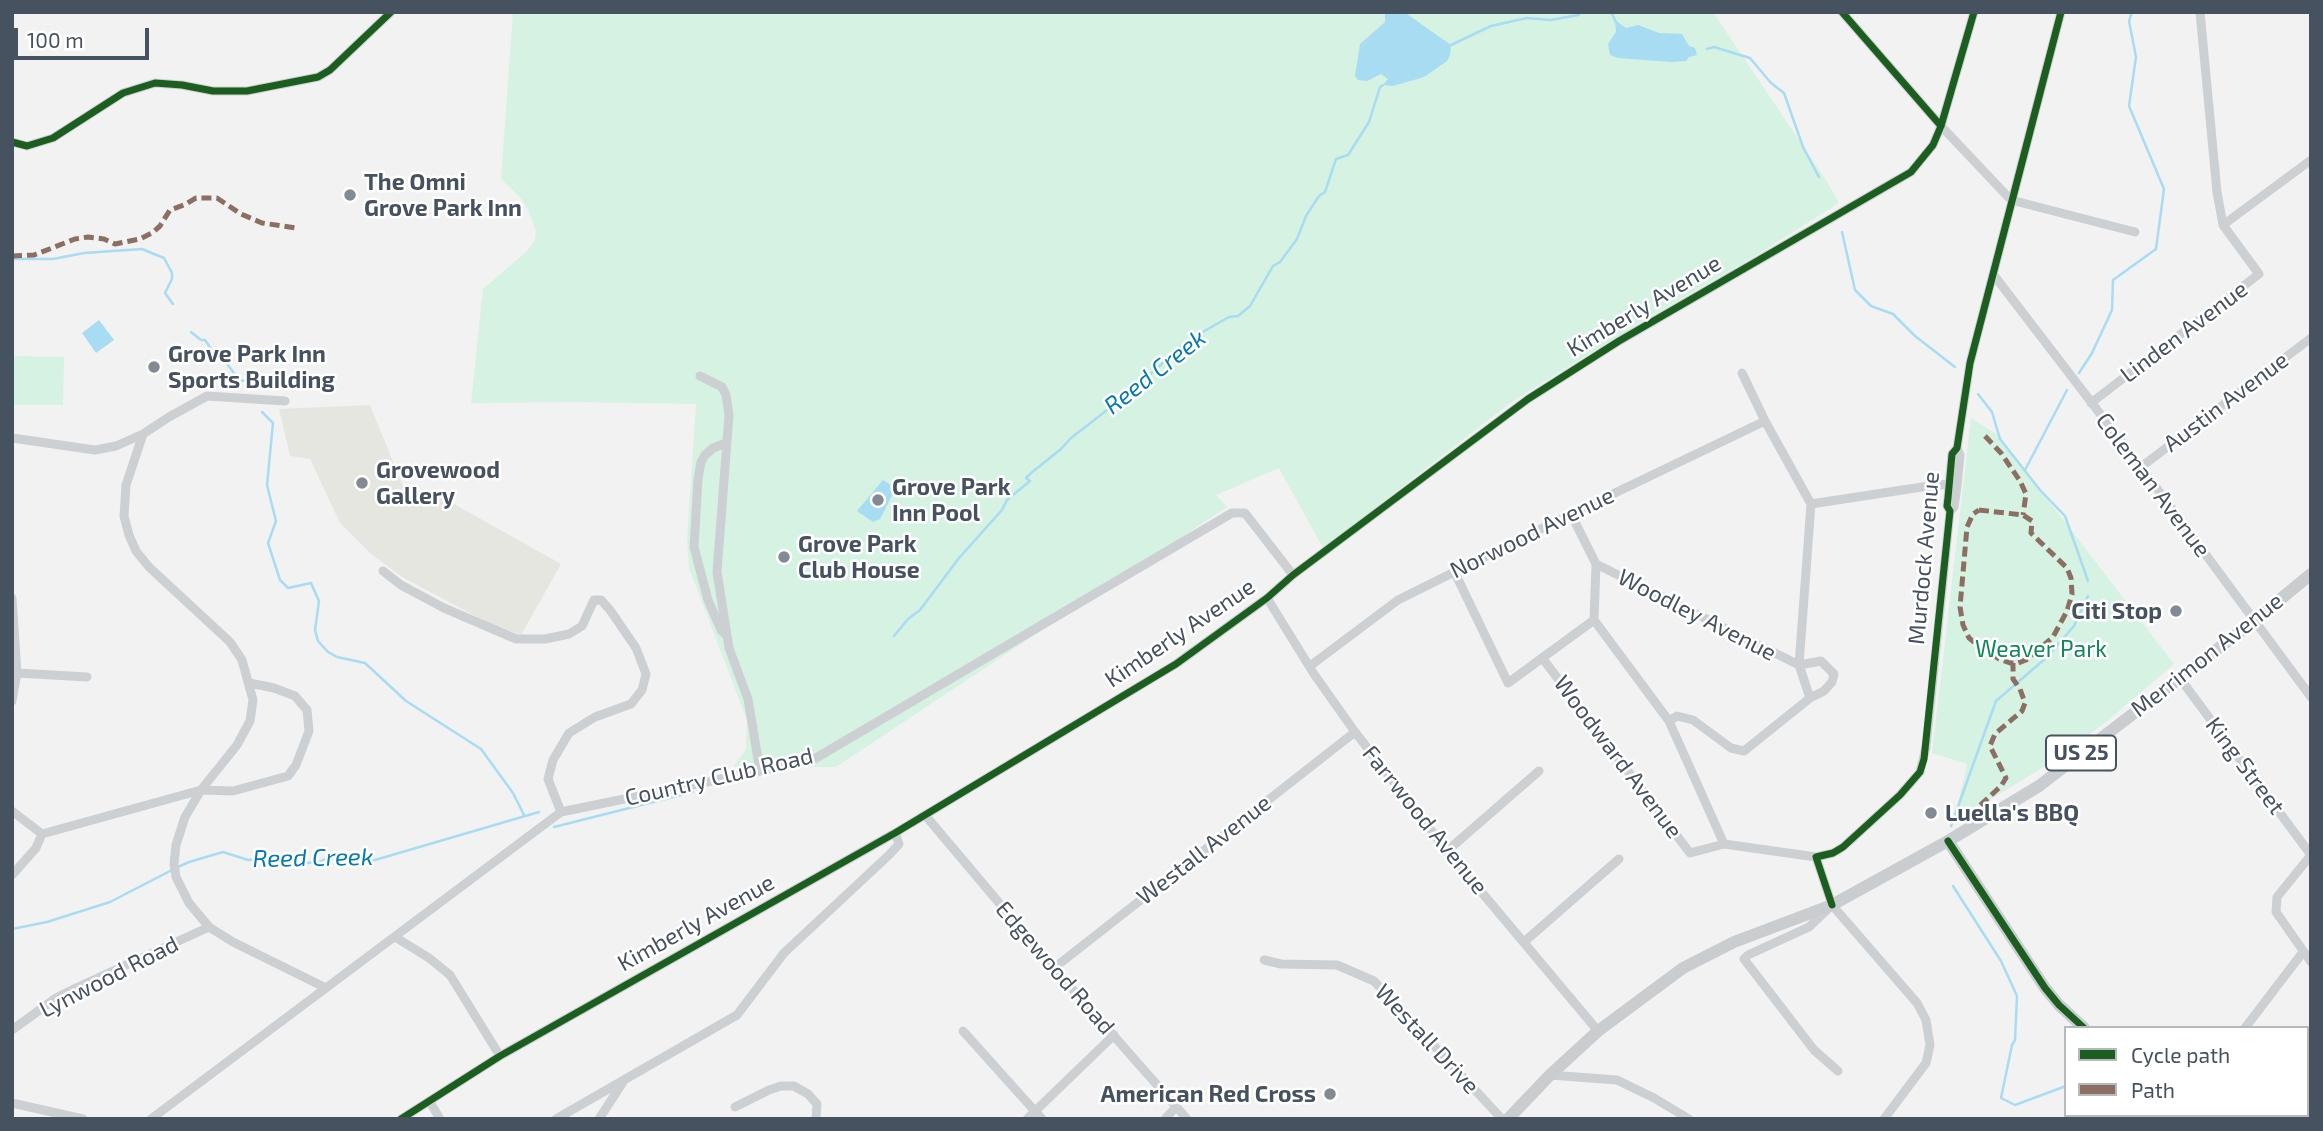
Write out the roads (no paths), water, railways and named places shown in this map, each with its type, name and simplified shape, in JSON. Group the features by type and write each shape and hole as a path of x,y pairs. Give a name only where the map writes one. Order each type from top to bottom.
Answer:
{"main road":[{"name":"Merrimon Avenue","path":"1508,1119 1598,1031 1683,968 1713,951 1832,905 1948,841 2039,786 2311,574"},
{"path":"1948,841 2045,988 2082,1026"}],"street":[{"path":"12,142 27,146 53,138 123,93 155,83 213,91 247,91 318,78 330,70 391,12"},
{"path":"1842,12 1941,126 2011,200 2135,232"},
{"name":"Kimberly Avenue","path":"401,1119 500,1056 895,833 1176,664 1267,598 1528,398 1619,341 1910,172 1933,145 1941,126 1974,12"},
{"name":"Murdock Avenue","path":"1816,857 1833,853 1843,847 1908,788 1920,772 1926,747 1950,512 1954,507 1953,485 1960,454 1957,448 1970,363 2061,12"},
{"name":"Linden Avenue","path":"2091,403 2259,274 2223,225 2217,192 2200,12"},
{"path":"2223,225 2311,160"},
{"name":"Coleman Avenue","path":"1993,274 2141,467 2311,697"},
{"name":"Austin Avenue","path":"2141,467 2311,338"},
{"path":"1669,721 1677,716 1693,720 1731,748 1744,751 1810,698 1799,666 1811,504 1742,373"},
{"path":"701,376 722,387 726,395 729,415 717,572 729,648 748,699 761,771"},
{"path":"12,438 95,450 116,446 143,434 207,396 285,401"},
{"name":"Norwood Avenue","path":"1310,666 1398,600 1765,421"},
{"path":"143,434 126,485 124,516 129,535 136,551 149,566 230,642 242,660 253,700 250,721 237,745 201,790 184,817 176,845 176,877 189,903 209,927 233,942 326,988"},
{"path":"726,443 713,448 701,462 694,547 708,600 721,630 728,638"},
{"path":"1811,504 1953,485"},
{"name":"Country Club Road","path":"151,1119 561,811 816,758 1232,513 1245,513 1293,576"},
{"path":"1571,514 1595,564 1594,621 1669,721 1724,844"},
{"name":"Woodley Avenue","path":"1595,564 1799,666 1821,661 1834,674 1832,682 1824,691 1810,698"},
{"path":"383,571 401,585 444,608 516,639 545,639 569,634 582,626 594,600 601,600 610,610 636,648 646,674 642,690 631,704 595,717 569,733 553,760 548,779 561,811"},
{"name":"Woodward Avenue","path":"1454,571 1508,683 1543,659 1690,853 1724,844 1816,857"},
{"path":"12,598 17,673 12,701"},
{"name":"Farrwood Avenue","path":"1267,598 1355,733 1447,851 1598,1031"},
{"path":"1543,659 1594,621"},
{"path":"17,673 87,677"},
{"name":"King Street","path":"2179,677 2311,855 2277,897 2276,912 2311,962"},
{"path":"42,834 201,790 233,791 288,776 296,765 309,731 307,710 295,696 249,683"},
{"name":"Westall Avenue","path":"1054,968 1355,733"},
{"path":"1447,851 1539,771"},
{"path":"12,811 42,834"},
{"name":"Edgewood Road","path":"925,815 1054,968 1187,1119"},
{"path":"556,1119 737,1015 784,953 899,844 895,833"},
{"path":"12,876 36,849 42,834"},
{"path":"1816,857 1832,905 1917,1003 1926,1020 1930,1045 1926,1063 1884,1119"},
{"path":"1524,942 1619,859"},
{"path":"1832,905 1809,927 1744,959 1814,1050 1838,1071"},
{"name":"Lynwood Road","path":"12,1030 56,998 209,927"},
{"path":"395,937 450,975 500,1056"},
{"path":"2247,1026 2304,952"},
{"name":"Westall Drive","path":"1264,960 1281,964 1337,965 1374,981 1502,1119"},
{"path":"963,1031 1042,1119"},
{"path":"1027,1119 1114,1035"},
{"path":"1550,1075 1617,1080 1689,1119"},
{"path":"599,1119 623,1080"},
{"path":"735,1107 769,1090 794,1086 808,1094 817,1104 816,1119"},
{"path":"430,1102 440,1119"},
{"path":"12,1103 83,1119"},
{"path":"1165,1119 1176,1107"}],"water":[{"path":"1385,12 1404,12 1451,45 1447,61 1424,77 1393,86 1383,85 1388,79 1381,74 1367,81 1358,80 1355,76 1360,44 1385,22"},
{"path":"1615,20 1626,28 1638,25 1659,33 1682,34 1689,46 1695,48 1697,55 1686,61 1671,62 1610,55 1608,44 1616,32"},
{"path":"99,320 114,340 96,353 82,333"},
{"name":"Grove Park Inn Pool","path":"883,480 896,488 880,519 873,522 857,511"}],"waterway":[{"name":"Reed Creek","path":"1451,45 1491,26 1527,18 1551,20 1582,12"},
{"name":"Reed Creek","path":"1611,12 1616,22"},
{"path":"2079,373 2092,353 2112,310 2113,280 2156,249 2164,189 2129,106 2136,57 2129,21 2132,12"},
{"name":"Reed Creek","path":"1707,49 1714,47 1750,58 1771,83 1784,93 1803,147 1819,177"},
{"name":"Reed Creek","path":"894,636 908,619 920,610 959,558 1002,510 1007,500 1030,481 1026,478 1031,473 1133,390 1187,341 1229,317 1238,316 1250,306 1273,266 1280,262 1297,239 1306,216 1319,196 1325,192 1336,159 1348,155 1369,122 1383,85"},
{"name":"Reed Creek","path":"1842,232 1855,290 1871,306 1893,314 1915,336 1955,367"},
{"path":"12,259 53,259 84,253 142,249 164,258 172,273 165,293 173,304"},
{"path":"191,332 205,340 240,381 247,380"},
{"path":"2025,470 2067,390"},
{"name":"Reed Creek","path":"1978,394 1992,412 2000,439 2040,490 2065,516 2088,581"},
{"path":"262,412 273,423 267,485 276,521 268,543 280,580 288,588 311,583 319,601 315,630 318,641 337,657 365,663 406,701 481,749 513,793 524,815"},
{"name":"Reed Creek","path":"1951,826 1996,701 2046,658 2074,626 2088,596"},
{"name":"Reed Creek","path":"554,827 693,792"},
{"name":"Reed Creek","path":"178,867 223,852 248,860 297,855 307,863 319,862 329,857 345,862 375,860 539,812"},
{"name":"Reed Creek","path":"12,929 47,922 110,902 172,870"},
{"name":"Reed Creek","path":"1953,886 2001,961 2017,996 2015,1040 2001,1098 2015,1105 2064,1087"},
{"name":"Reed Creek","path":"2128,1117 2137,1119"}],"place":[{"name":"The Omni Grove Park Inn","path":"350,195"},
{"name":"Grove Park Inn Sports Building","path":"154,367"},
{"name":"Grovewood Gallery","path":"362,483"},
{"name":"Grove Park Inn Pool","path":"878,500"},
{"name":"Grove Park Club House","path":"784,557"},
{"name":"Citi Stop","path":"2176,611"},
{"name":"Luella's BBQ","path":"1931,813"},
{"name":"American Red Cross","path":"1330,1094"}],"park label":[{"name":"Weaver Park","path":"2041,649"}]}
